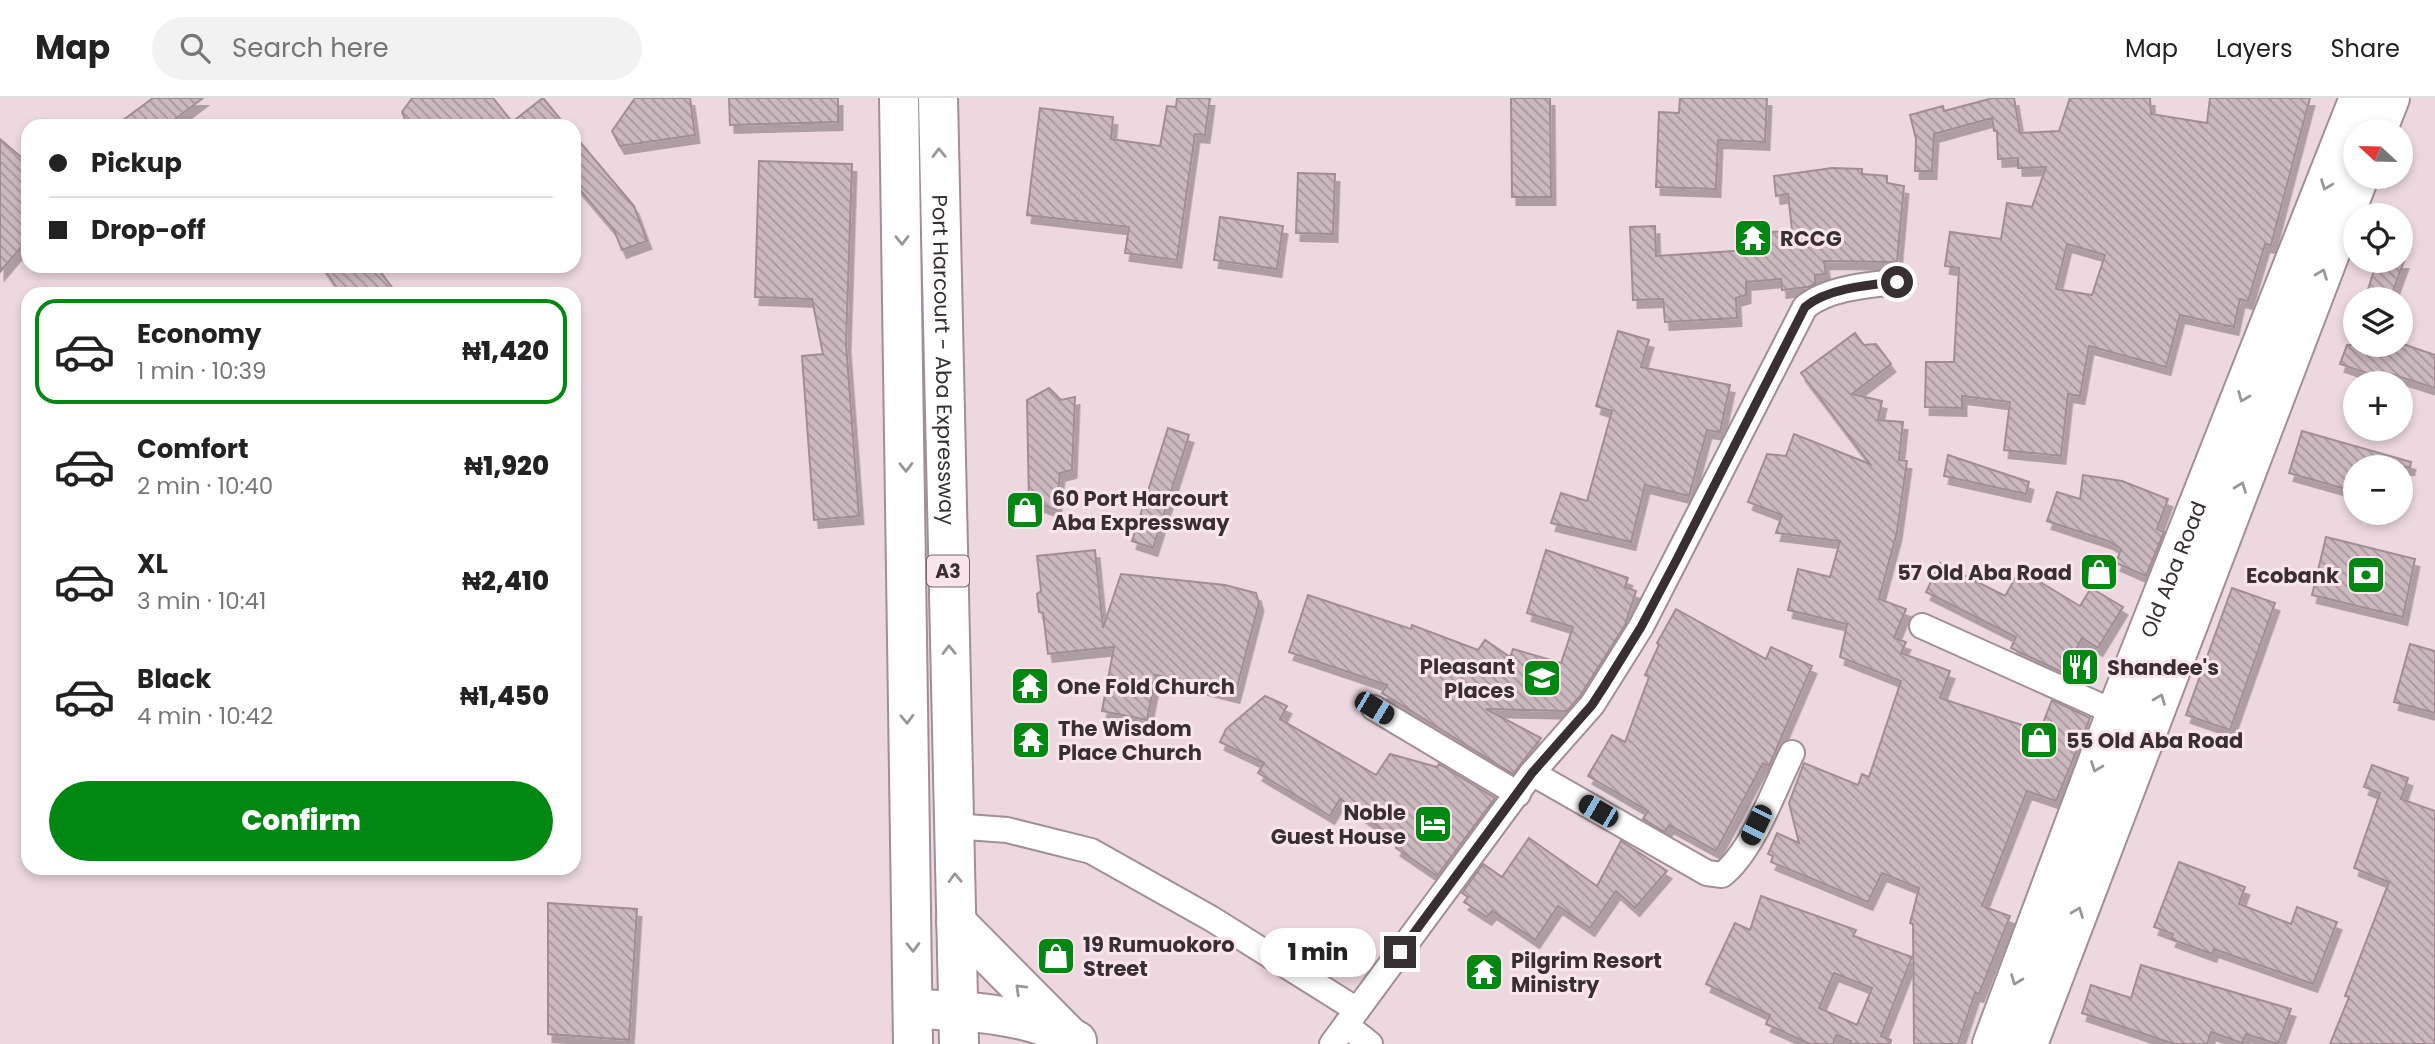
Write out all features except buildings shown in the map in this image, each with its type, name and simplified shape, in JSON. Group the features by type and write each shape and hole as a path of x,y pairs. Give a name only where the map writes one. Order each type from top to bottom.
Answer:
{"main road":[{"name":"Port Harcourt - Aba Expressway","path":"899,98 906,477 905,625 914,1026"},
{"name":"Port Harcourt - Aba Expressway","path":"938,98 959,1027"},
{"name":"Old Aba Road","path":"1992,1044 2116,713 2359,98"},
{"path":"2382,119 2390,98"},
{"name":"Old Aba Road","path":"2028,1044 2354,189"},
{"path":"956,922 996,966 1075,1040"},
{"path":"914,1026 959,1027 1025,1022 1075,1040"}],"street":[{"path":"1345,1027 1532,773 1592,705 1641,627 1805,307 1812,300 1860,287 1897,282"},
{"path":"1922,626 2116,713"},
{"path":"1374,708 1518,794"},
{"path":"1532,773 1707,873 1722,875 1733,867 1744,850 1792,753"},
{"path":"953,826 1007,830 1091,851 1212,919 1345,1027 1370,1044"}],"place":[{"name":"RCCG","path":"1753,238"},
{"name":"60 Port Harcourt Aba Expressway","path":"1025,510"},
{"name":"57 Old Aba Road","path":"2099,572"},
{"name":"Ecobank","path":"2366,575"},
{"name":"Shandee's","path":"2080,667"},
{"name":"Pleasant Places","path":"1542,678"},
{"name":"One Fold Church","path":"1030,686"},
{"name":"The Wisdom Place Church","path":"1031,740"},
{"name":"55 Old Aba Road","path":"2039,740"},
{"name":"Noble Guest House","path":"1433,824"},
{"name":"19 Rumuokoro Street","path":"1056,956"},
{"name":"Pilgrim Resort Ministry","path":"1484,972"}],"route":[{"path":"1400,952 1532,773 1592,705 1605,685 1641,627 1677,559 1805,307 1812,300 1860,287 1897,282"}]}
